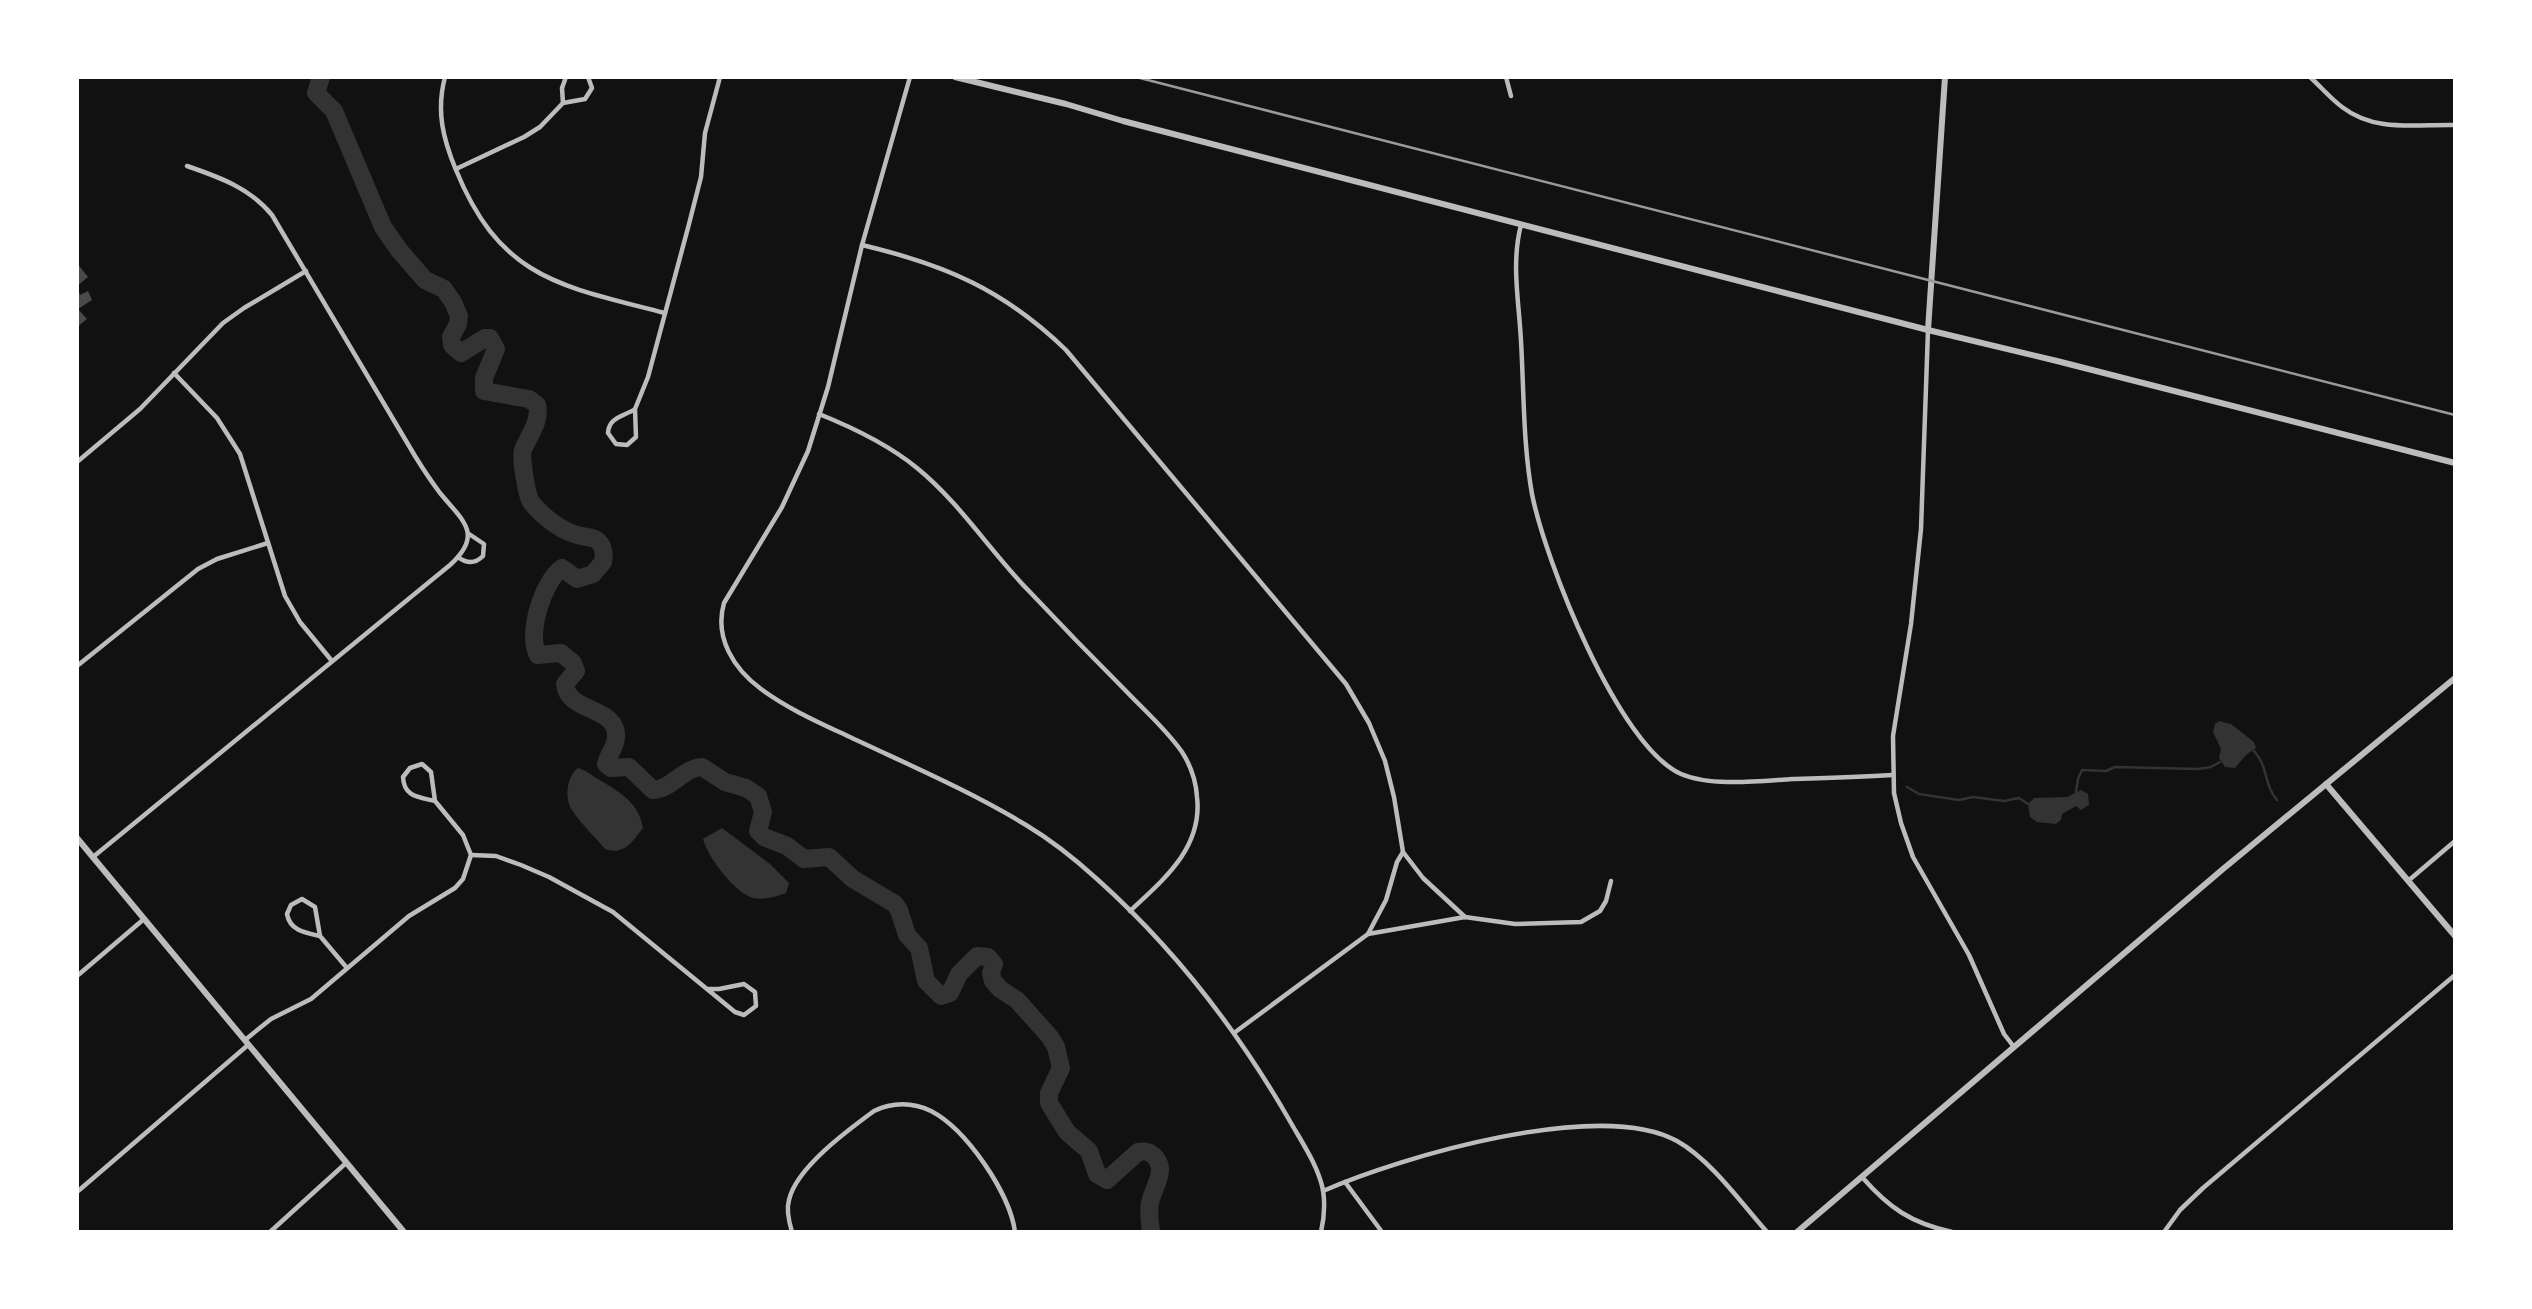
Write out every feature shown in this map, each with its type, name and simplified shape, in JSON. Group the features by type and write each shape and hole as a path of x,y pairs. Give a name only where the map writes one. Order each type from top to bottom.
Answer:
{"street":[{"path":"444,77 440,114 446,145 482,221 506,249 520,262 563,285 665,313"},
{"path":"563,103 562,88 566,77"},
{"path":"456,169 524,137 540,127 563,103 579,101 589,96 592,88 588,77"},
{"path":"635,410 616,418 609,425 609,438 616,444 627,445 636,437 635,410 644,390 699,184 705,133 720,77"},
{"path":"910,77 862,245 808,451 782,507 724,603 720,618 721,631 732,658 761,689 793,709 965,792 1026,825 1097,879 1130,911 1234,1033 1277,1099 1317,1171 1323,1191 1321,1232"},
{"path":"955,77 1927,330 2455,463"},
{"path":"1506,77 1511,96"},
{"path":"1945,77 1927,330 1919,562 1912,624 1893,736 1892,775 1901,824 1913,857 1969,955 2004,1034 2014,1047"},
{"path":"2310,77 2339,105 2362,119 2391,125 2455,125"},
{"path":"187,166 231,183 258,200 272,215 415,456 440,493 463,518 469,534 484,544 483,556 475,562 469,563 458,557"},
{"path":"1521,225 1517,245 1517,282 1528,461 1535,508 1547,550 1567,602 1606,682 1637,733 1670,768 1699,778 1755,781 1892,775"},
{"path":"862,245 930,263 986,289 1017,307 1066,351 1306,634 1360,705 1370,723 1389,775 1403,852 1423,878 1465,917"},
{"path":"77,462 140,409 232,316 306,271"},
{"path":"174,373 217,418 240,454 280,584 291,608 332,661"},
{"path":"819,414 871,438 932,481 1026,589 1159,725 1184,755 1195,783 1198,801 1198,817 1191,841 1177,864 1130,911"},
{"path":"93,857 458,557 464,551 469,534"},
{"path":"77,666 198,569 218,559 268,544"},
{"path":"1797,1232 2455,678"},
{"path":"77,1192 271,1019 311,999 409,916 455,888 463,879 471,855 463,835 435,800 431,772 422,764 410,768 403,777 408,793 435,800"},
{"path":"2326,784 2455,936"},
{"path":"77,838 404,1232"},
{"path":"2408,881 2455,841"},
{"path":"1234,1033 1368,934 1386,900 1397,862 1403,852"},
{"path":"471,855 508,859 598,903 624,920 706,989 740,1015 750,1013 755,1006 755,992 744,984 706,989"},
{"path":"1368,934 1465,917 1515,923 1581,922 1600,911 1606,901 1611,881"},
{"path":"320,936 300,931 290,924 286,914 290,905 302,899 315,907 320,936 347,968"},
{"path":"77,976 144,919"},
{"path":"2164,1232 2180,1210 2203,1188 2455,975"},
{"path":"792,1232 788,1206 790,1194 798,1179 862,1120 880,1108 896,1104 924,1108 938,1115 954,1129 994,1178 1007,1203 1015,1232"},
{"path":"1323,1191 1400,1162 1474,1142 1568,1128 1627,1127 1663,1134 1686,1146 1767,1232"},
{"path":"270,1232 346,1163"},
{"path":"1862,1177 1878,1195 1904,1216 1930,1227 1952,1232"},
{"path":"1345,1182 1382,1232"}],"shaded area":[{"path":"2219,721 2231,724 2254,742 2256,748 2235,768 2225,767 2219,758 2221,749 2213,732"},
{"path":"578,768 620,793 637,811 643,828 623,849 605,849 572,810 568,800 568,787 571,776"},
{"path":"2081,790 2088,794 2089,805 2081,810 2076,806 2062,814 2061,820 2056,824 2037,822 2030,817 2028,804 2034,798 2067,797"},
{"path":"722,828 770,864 789,883 786,893 757,899 734,886 715,863 703,839"}],"building":[{"path":"77,263 88,277 77,286"},
{"path":"77,288 80,295 88,291 92,300 78,309 87,319 77,327"}],"waterway":[{"path":"321,77 316,93 334,111 383,227 425,280 444,289 453,302 459,316 451,337 452,345 461,353 485,338 490,338 496,349 484,378 484,391 529,399 537,405 536,422 522,454 531,502 556,525 568,532 594,539 602,546 603,562 593,574 577,579 562,568 555,575 538,609 534,635 538,655 561,653 573,663 576,671 565,684 574,700 602,714 615,728 616,738 606,764 611,768 629,767 653,790 702,767 725,782 746,788 758,796 763,812 758,831 764,837 787,846 804,859 829,857 853,879 895,904 907,935 919,948 926,981 941,996 950,993 959,974 977,956 988,957 994,964 991,973 993,981 1017,1000 1056,1047 1061,1068 1049,1093 1049,1103 1067,1132 1089,1151 1097,1174 1107,1180 1138,1152 1144,1151 1158,1160 1159,1178 1149,1207 1151,1232"},
{"path":"2254,751 2262,763 2277,800"},
{"path":"2076,792 2082,770 2106,771 2115,767 2198,769 2220,762"},
{"path":"1907,787 1919,794 1959,800 1973,797 2004,801 2019,798 2028,804"}],"railway":[{"path":"1136,77 2455,415"}]}
